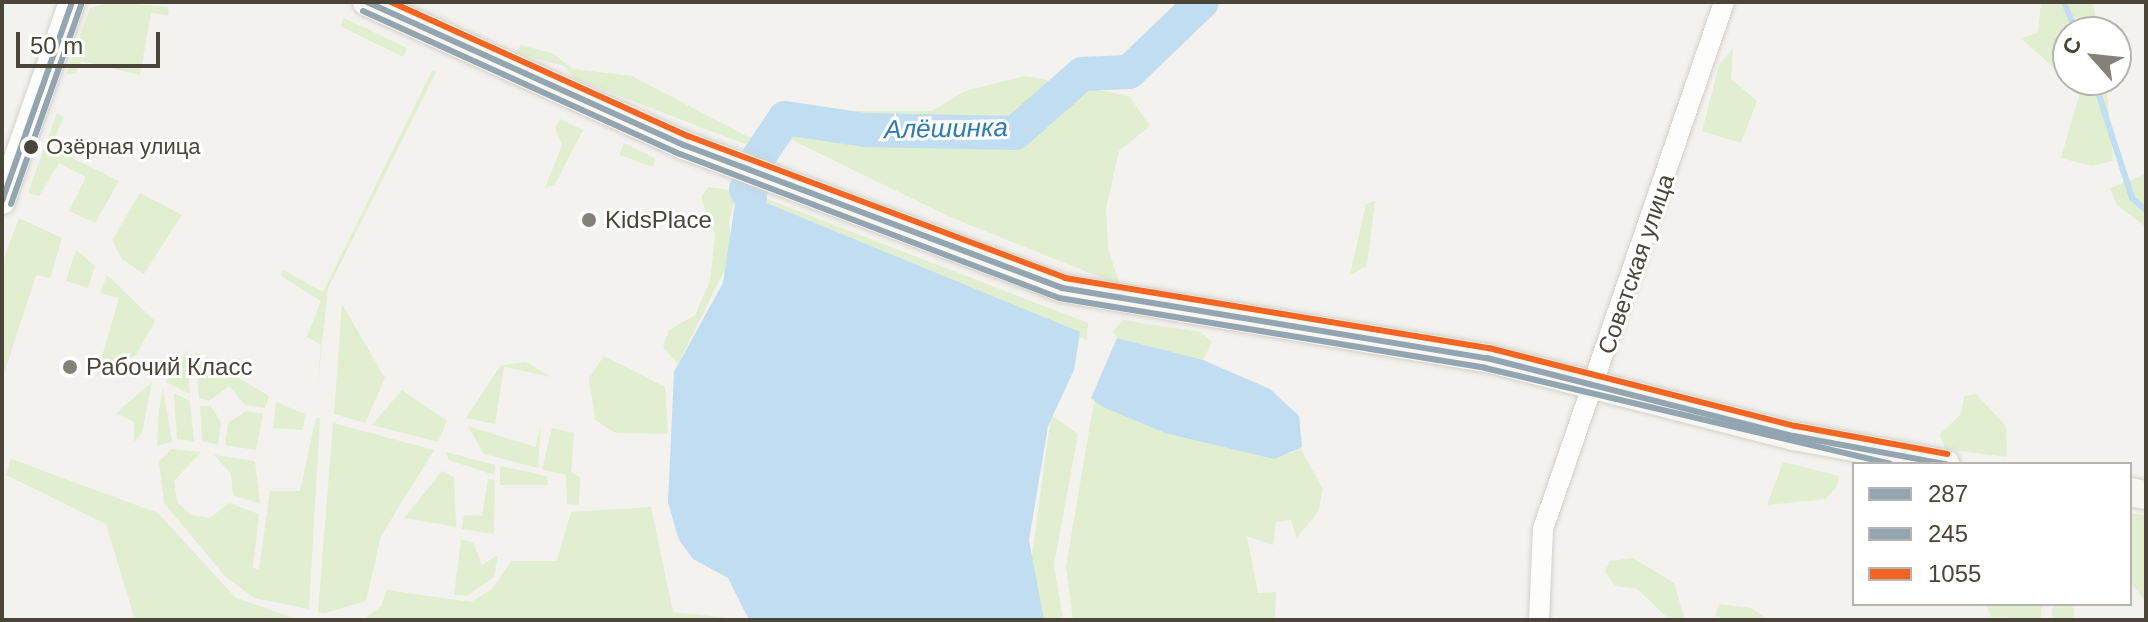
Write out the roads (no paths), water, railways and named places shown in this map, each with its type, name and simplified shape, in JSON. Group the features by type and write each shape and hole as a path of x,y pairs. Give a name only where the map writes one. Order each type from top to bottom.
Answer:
{"main road":[{"path":"367,2 401,9 638,125 978,261 1120,303 1441,350 1595,385 1794,436 1934,462"}],"street":[{"path":"2,201 72,2"},
{"name":"Советская улица","path":"1539,620 1543,529 1595,385 1724,2"}],"water":[{"path":"737,191 1080,332 1074,370 1048,426 1029,540 1044,620 749,620 728,578 693,559 679,540 668,503 674,372 723,283"},
{"path":"1117,338 1203,360 1270,389 1299,416 1302,447 1274,459 1165,433 1103,407 1091,398"}],"waterway":[{"name":"Алёшинка","path":"758,158 785,118 865,130 1015,133 1082,74 1129,72 1202,2"},
{"path":"2064,2 2070,16"},
{"path":"2099,96 2132,198 2146,210"},
{"name":"Алёшинка","path":"746,189 750,197"}],"place":[{"name":"Озёрная улица","path":"31,147"},
{"name":"KidsPlace","path":"589,220"},
{"name":"Рабочий Класс","path":"70,367"}]}
